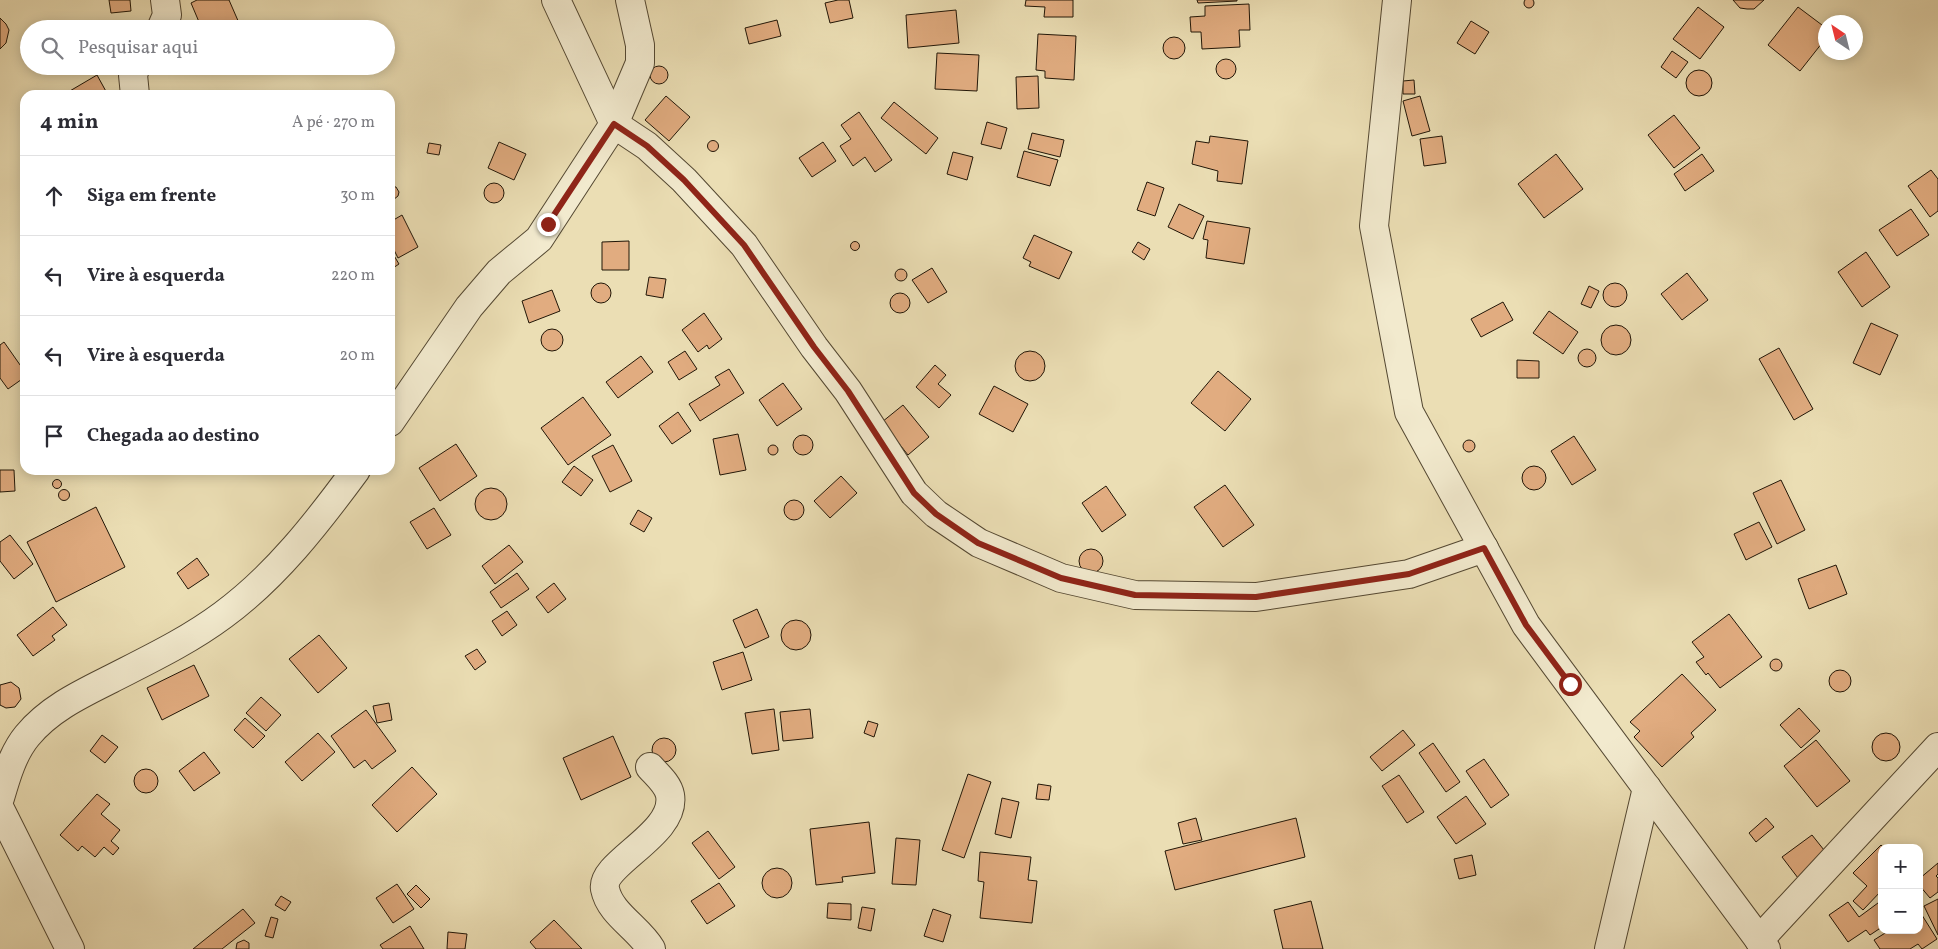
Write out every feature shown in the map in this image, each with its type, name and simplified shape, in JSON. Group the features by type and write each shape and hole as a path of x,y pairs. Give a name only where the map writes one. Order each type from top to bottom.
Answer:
{"street":[{"path":"165,0 167,14 165,20"},
{"path":"556,0 614,124 647,146 684,180 744,245 814,347 848,391 914,493 936,514 978,543 1061,578 1135,595 1256,597 1409,574 1484,548"},
{"path":"395,415 469,307 499,272 539,239 614,124 640,63 640,45 630,0"},
{"path":"1397,0 1374,226 1409,412 1526,625 1762,944 1938,747"},
{"path":"133,75 135,90"},
{"path":"0,798 14,760 26,736 47,716 68,701 190,638 223,615 254,590 308,532 352,475"},
{"path":"650,766 668,790 670,805 655,832 612,870 604,886 607,897 615,909 645,938 651,949"},
{"path":"1609,949 1647,788"},
{"path":"0,809 70,949"}],"building":[{"path":"1525,-1 1533,-1 1533,7 1525,7"},
{"path":"109,0 130,0 131,11 111,13"},
{"path":"197,0 229,0 238,20 198,20 191,3"},
{"path":"849,0 853,18 830,23 825,3"},
{"path":"1026,0 1073,0 1073,17 1044,17 1045,7 1025,6"},
{"path":"1197,0 1237,0 1237,1 1198,3"},
{"path":"1733,0 1764,0 1754,9 1747,9 1740,8"},
{"path":"1249,4 1250,30 1239,30 1240,47 1202,49 1201,32 1191,32 1190,17 1205,16 1205,6"},
{"path":"1698,7 1724,27 1700,59 1673,39"},
{"path":"1798,7 1818,22 1818,48 1800,71 1768,45"},
{"path":"956,10 959,43 908,48 906,15"},
{"path":"0,18 9,30 6,43 0,49"},
{"path":"777,20 781,36 749,44 745,28"},
{"path":"1471,21 1489,32 1475,54 1457,43"},
{"path":"1038,34 1076,36 1074,80 1045,78 1045,71 1036,70"},
{"path":"1174,37 1182,40 1185,48 1182,56 1174,59 1166,56 1163,48 1166,40"},
{"path":"1672,51 1688,62 1676,78 1661,67"},
{"path":"937,53 979,55 977,91 935,89"},
{"path":"1226,59 1233,62 1236,69 1233,76 1226,79 1219,76 1216,69 1219,62"},
{"path":"659,66 665,69 668,75 665,81 659,84 653,81 650,75 653,69"},
{"path":"1699,70 1708,74 1712,83 1708,92 1699,96 1690,92 1686,83 1690,74"},
{"path":"97,75 105,90 72,90"},
{"path":"1038,76 1039,108 1017,109 1016,77"},
{"path":"1414,80 1415,94 1403,94 1403,81"},
{"path":"666,96 690,117 669,141 645,120"},
{"path":"1420,96 1430,131 1412,136 1403,101"},
{"path":"894,102 938,138 926,154 881,118"},
{"path":"859,112 892,160 875,172 865,157 853,166 840,146 851,139 841,125"},
{"path":"1674,115 1700,148 1674,168 1648,135"},
{"path":"987,122 1007,128 1001,149 981,144"},
{"path":"1032,133 1064,140 1060,157 1028,149"},
{"path":"1210,136 1248,141 1242,184 1217,181 1218,171 1192,164 1196,141 1209,143"},
{"path":"1442,136 1446,163 1424,166 1420,139"},
{"path":"711,141 715,141 718,146 717,150 711,151 708,148 708,144"},
{"path":"499,142 526,154 514,180 488,168"},
{"path":"823,142 836,161 812,177 799,158"},
{"path":"429,143 441,145 439,155 427,153"},
{"path":"1024,151 1058,160 1050,186 1017,177"},
{"path":"953,152 973,157 967,180 947,174"},
{"path":"1556,154 1583,189 1544,218 1518,184"},
{"path":"1702,154 1714,171 1685,191 1674,174"},
{"path":"1931,170 1938,179 1938,211 1930,217 1908,186"},
{"path":"1147,182 1164,188 1155,216 1137,210"},
{"path":"494,183 501,186 504,193 501,200 494,203 487,200 484,193 487,186"},
{"path":"395,187 399,192 395,198"},
{"path":"1179,204 1204,216 1193,239 1168,227"},
{"path":"1911,209 1929,235 1897,256 1879,230"},
{"path":"402,215 418,247 398,258 395,252 395,219"},
{"path":"1207,221 1250,228 1244,264 1206,258 1208,240 1203,239"},
{"path":"1034,235 1072,252 1059,279 1029,266 1031,262 1023,258"},
{"path":"629,241 629,270 602,270 602,242"},
{"path":"855,241 860,246 855,251 850,246"},
{"path":"1138,242 1150,249 1144,260 1132,252"},
{"path":"1866,252 1890,287 1862,307 1838,272"},
{"path":"395,257 399,264 395,267"},
{"path":"932,268 947,292 928,303 912,280"},
{"path":"899,269 903,269 907,275 903,281 899,281 895,277 895,273"},
{"path":"1687,273 1708,300 1682,320 1661,294"},
{"path":"649,277 666,279 663,298 646,295"},
{"path":"601,283 608,286 611,293 608,300 601,303 594,300 591,293 594,286"},
{"path":"1615,283 1620,284 1626,290 1626,300 1620,306 1615,307 1610,306 1604,300 1603,295 1604,290 1610,284"},
{"path":"1589,286 1599,291 1591,308 1581,304"},
{"path":"552,290 560,311 529,323 522,301"},
{"path":"896,293 904,293 910,299 910,307 904,313 896,313 890,307 890,299"},
{"path":"1503,302 1513,320 1481,337 1471,319"},
{"path":"1549,311 1578,332 1563,354 1533,333"},
{"path":"704,313 722,339 709,349 707,345 698,352 682,330"},
{"path":"1871,323 1898,335 1880,375 1853,363"},
{"path":"1616,325 1622,326 1630,334 1630,346 1622,354 1616,355 1610,354 1602,346 1601,340 1602,334 1610,326"},
{"path":"552,329 562,336 563,340 556,350 552,351 542,344 541,340 548,330"},
{"path":"4,342 20,365 20,381 8,389 0,378 0,345"},
{"path":"1779,348 1813,409 1794,420 1759,359"},
{"path":"1587,349 1593,352 1596,358 1593,364 1587,367 1581,364 1578,358 1581,352"},
{"path":"685,351 697,369 679,380 668,362"},
{"path":"1030,351 1041,355 1045,366 1041,377 1030,381 1019,377 1015,366 1019,355"},
{"path":"641,356 653,372 618,398 606,382"},
{"path":"1517,360 1539,361 1539,378 1517,378"},
{"path":"935,365 946,375 938,384 951,395 939,408 916,387"},
{"path":"729,369 744,393 700,421 689,404 720,385 715,377"},
{"path":"1218,371 1251,399 1225,431 1191,403"},
{"path":"783,383 802,409 777,426 759,400"},
{"path":"994,386 1028,404 1013,432 979,414"},
{"path":"583,397 611,435 568,465 541,428"},
{"path":"903,405 929,437 908,455 882,422"},
{"path":"678,412 691,431 672,444 659,426"},
{"path":"738,434 746,470 720,475 713,439"},
{"path":"803,435 810,438 813,445 810,452 803,455 796,452 793,445 796,438"},
{"path":"1574,436 1596,470 1572,485 1551,451"},
{"path":"1469,440 1475,446 1469,452 1463,446"},
{"path":"456,444 477,476 440,501 419,468"},
{"path":"613,445 632,481 610,492 592,456"},
{"path":"773,445 778,450 773,455 768,450"},
{"path":"574,466 593,480 581,496 562,482"},
{"path":"1534,466 1542,470 1546,478 1542,486 1534,490 1526,486 1522,478 1526,470"},
{"path":"0,470 14,470 15,491 0,492"},
{"path":"841,476 857,493 830,518 814,501"},
{"path":"57,479 62,484 57,489 52,484"},
{"path":"1781,480 1805,530 1777,544 1753,493"},
{"path":"1225,485 1254,525 1223,547 1194,507"},
{"path":"1106,486 1126,515 1102,532 1082,503"},
{"path":"491,488 497,489 502,493 506,498 506,510 502,515 497,519 491,520 485,519 480,515 476,510 475,504 476,498 480,493 485,489"},
{"path":"62,490 66,490 69,495 68,499 62,500 59,497 59,493"},
{"path":"794,500 801,503 804,510 801,517 794,520 787,517 784,510 787,503"},
{"path":"96,507 125,567 56,602 27,542"},
{"path":"434,508 451,535 427,549 410,522"},
{"path":"638,510 652,518 644,532 630,524"},
{"path":"1759,522 1772,547 1746,560 1734,534"},
{"path":"10,535 33,564 14,579 0,561 0,542"},
{"path":"509,545 523,562 495,584 482,566"},
{"path":"1091,549 1099,553 1103,561 1099,569 1091,573 1083,569 1079,561 1083,553"},
{"path":"197,558 209,575 188,589 177,573"},
{"path":"1836,565 1847,594 1809,609 1798,579"},
{"path":"517,573 529,589 501,608 490,592"},
{"path":"554,583 566,599 548,613 536,597"},
{"path":"53,607 67,625 52,636 55,640 33,656 17,635"},
{"path":"757,609 769,637 745,648 733,620"},
{"path":"507,611 517,625 502,636 492,621"},
{"path":"1729,614 1762,657 1720,688 1696,662 1704,657 1692,642"},
{"path":"796,620 807,624 811,635 807,646 796,650 785,646 781,635 785,624"},
{"path":"319,635 347,668 318,693 289,659"},
{"path":"477,649 486,662 475,670 465,656"},
{"path":"743,652 752,680 722,690 713,662"},
{"path":"1774,659 1778,659 1782,665 1778,671 1774,671 1770,667 1770,663"},
{"path":"194,665 209,696 162,720 147,688"},
{"path":"1840,670 1848,673 1851,681 1848,689 1840,692 1832,689 1829,681 1832,673"},
{"path":"1682,674 1716,710 1691,733 1694,737 1662,767 1634,737 1640,731 1630,722"},
{"path":"11,682 19,688 21,699 15,707 6,708 0,705 0,685"},
{"path":"261,697 281,715 266,731 246,713"},
{"path":"389,703 392,720 377,723 373,706"},
{"path":"1799,708 1820,731 1801,748 1780,725"},
{"path":"774,709 779,750 752,754 745,713"},
{"path":"810,709 813,738 783,741 780,712"},
{"path":"366,710 396,751 372,769 365,760 354,768 331,736"},
{"path":"245,718 265,736 253,748 234,730"},
{"path":"868,721 878,724 874,737 864,733"},
{"path":"1403,730 1415,745 1382,771 1370,757"},
{"path":"318,733 335,752 302,781 285,762"},
{"path":"1886,733 1896,737 1900,747 1896,757 1886,761 1876,757 1872,747 1876,737"},
{"path":"102,735 118,747 105,763 90,751"},
{"path":"613,736 631,777 581,800 563,758"},
{"path":"664,738 673,741 676,750 673,759 664,762 655,759 652,750 655,741"},
{"path":"1816,740 1850,781 1817,807 1784,766"},
{"path":"1433,743 1460,782 1446,792 1419,753"},
{"path":"204,752 220,773 194,791 179,771"},
{"path":"1484,759 1509,795 1491,808 1466,771"},
{"path":"412,767 437,794 397,832 372,805"},
{"path":"146,769 154,773 158,781 154,789 146,793 138,789 134,781 138,773"},
{"path":"968,774 991,782 964,858 942,850"},
{"path":"1399,775 1424,812 1407,823 1382,786"},
{"path":"1038,784 1051,786 1049,800 1036,799"},
{"path":"97,794 110,804 101,814 120,830 111,841 119,848 113,855 104,847 95,857 82,846 78,851 60,835"},
{"path":"1466,796 1486,824 1456,844 1437,817"},
{"path":"1002,798 1019,802 1011,838 995,834"},
{"path":"1196,818 1202,840 1183,844 1178,823"},
{"path":"1296,818 1305,857 1175,890 1165,851"},
{"path":"1766,818 1774,827 1756,842 1749,833"},
{"path":"869,822 875,873 842,877 843,882 816,885 810,829"},
{"path":"708,831 735,867 719,879 692,843"},
{"path":"1812,835 1828,855 1798,878 1782,857"},
{"path":"896,838 920,840 916,885 892,884"},
{"path":"1878,848 1878,894 1863,910 1853,901 1867,886 1853,873"},
{"path":"980,852 1031,857 1028,880 1037,881 1032,923 980,918 984,882 978,881"},
{"path":"1472,855 1476,875 1459,879 1454,859"},
{"path":"1938,863 1938,874 1936,876 1938,878 1938,892 1930,898 1923,890 1923,876"},
{"path":"777,868 788,872 792,883 788,894 777,898 766,894 762,883 766,872"},
{"path":"719,883 735,906 707,924 691,901"},
{"path":"397,884 414,909 393,923 376,898"},
{"path":"416,885 430,899 421,908 407,894"},
{"path":"281,896 291,902 285,911 275,905"},
{"path":"1938,899 1938,935 1924,906"},
{"path":"1311,901 1323,949 1283,949 1274,910"},
{"path":"1848,902 1859,917 1878,903 1878,930 1870,935 1866,930 1848,942 1829,915"},
{"path":"828,903 851,904 851,920 827,918"},
{"path":"862,907 875,909 871,931 858,928"},
{"path":"243,909 255,923 222,949 193,949"},
{"path":"933,909 951,915 943,942 924,936"},
{"path":"271,917 278,919 273,938 265,936"},
{"path":"1923,917 1937,939 1922,949 1918,944 1910,949 1880,949 1874,940 1884,934 1923,934"},
{"path":"554,920 582,949 536,949 530,942"},
{"path":"410,926 424,949 383,949 380,945"},
{"path":"448,932 467,934 465,949 447,949"},
{"path":"244,940 249,943 249,949 236,949 237,943"}],"route":[{"path":"548,224 614,124 647,146 684,180 744,245 814,347 848,391 914,493 936,514 978,543 1061,578 1135,595 1256,597 1409,574 1484,548 1526,625 1570,684"}]}
